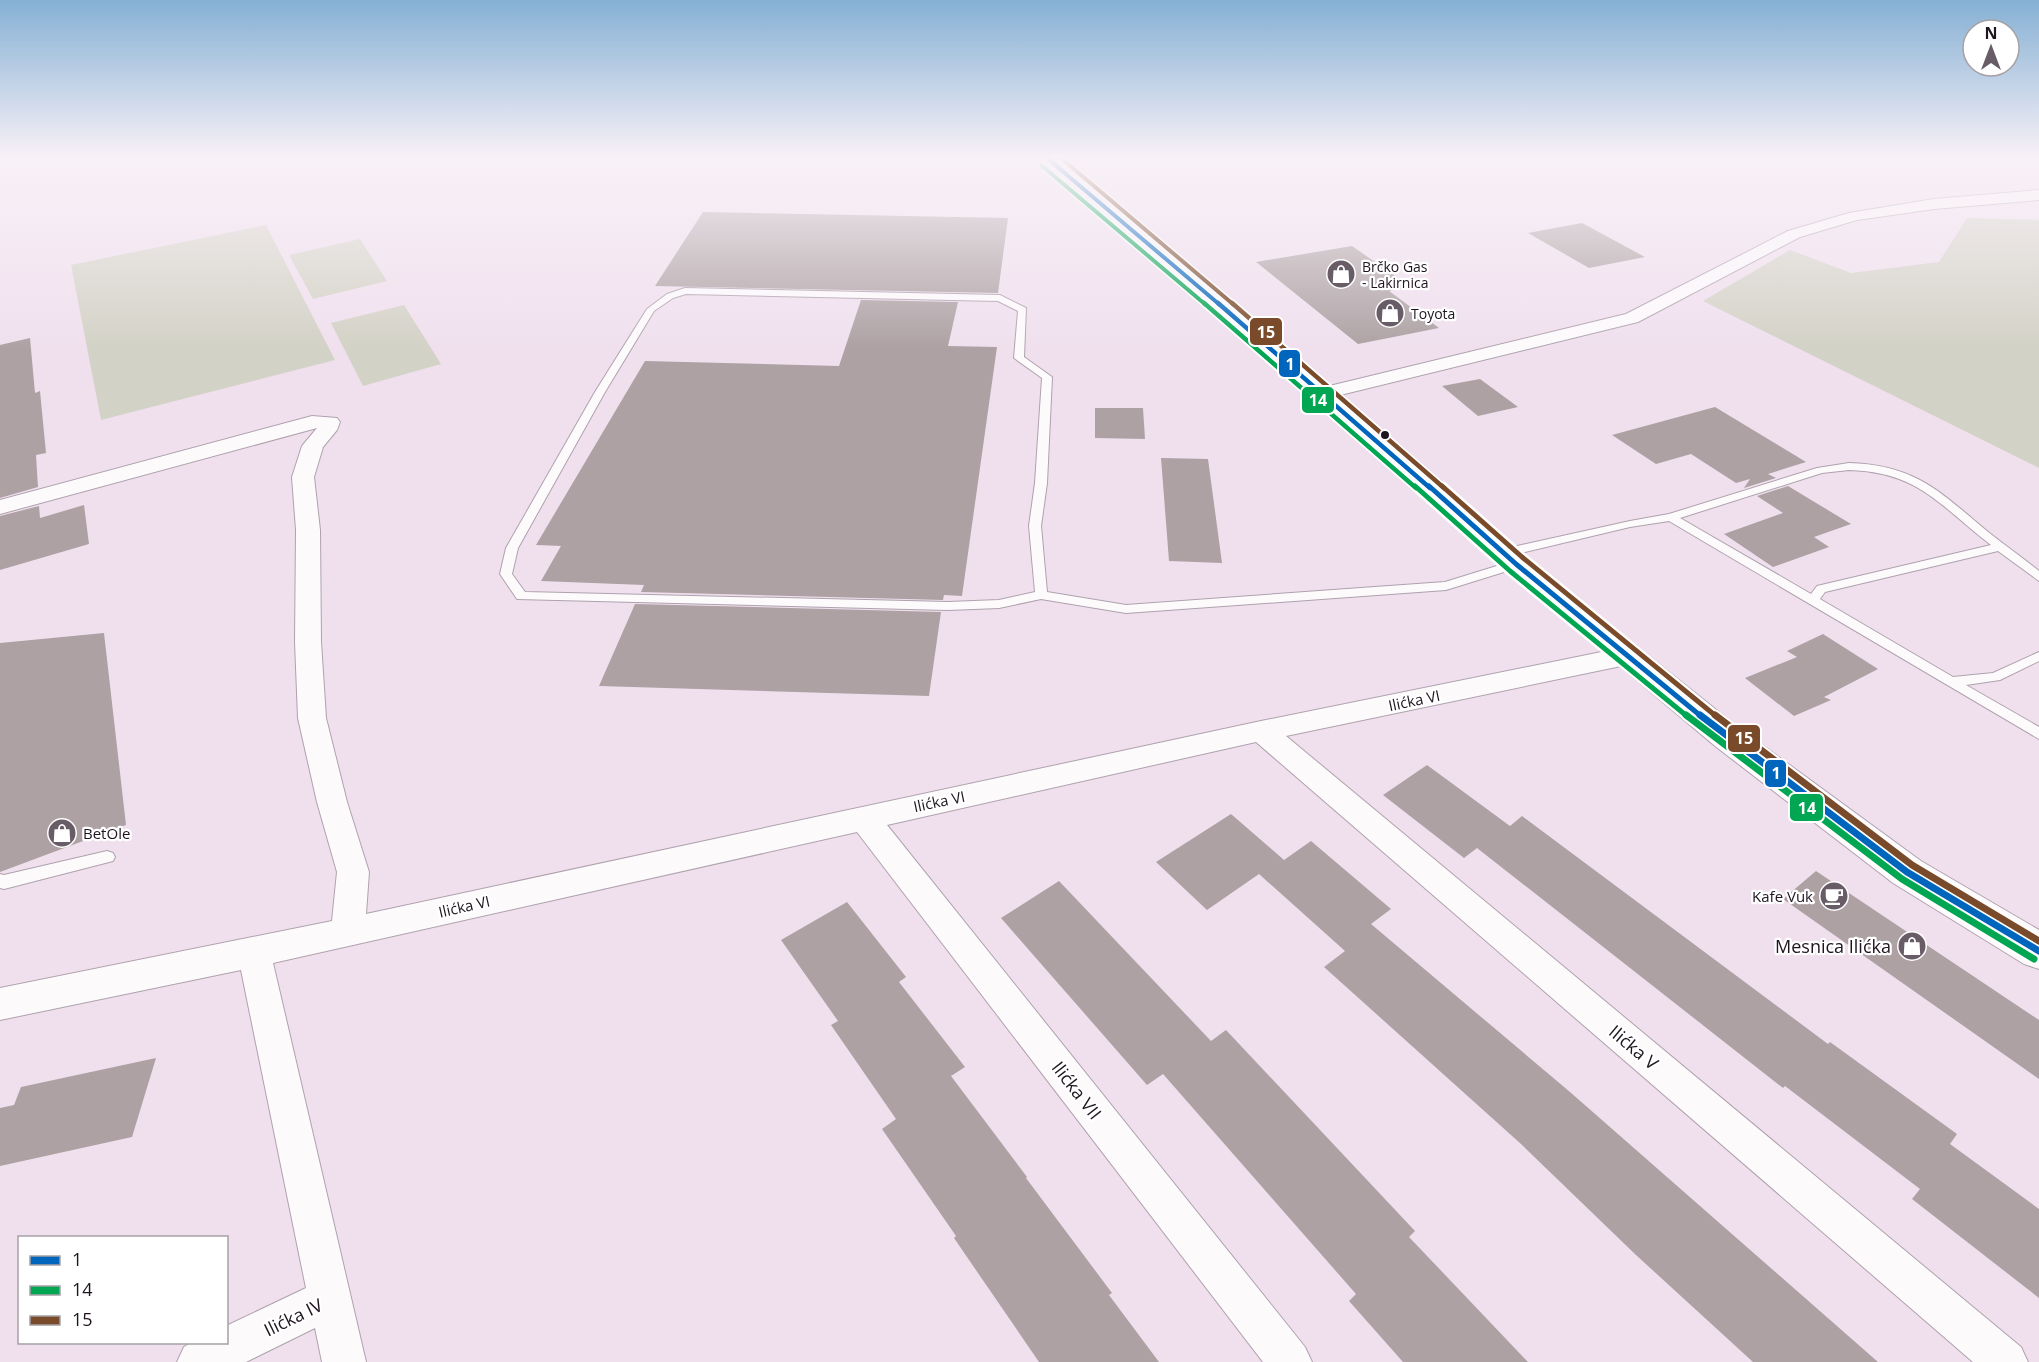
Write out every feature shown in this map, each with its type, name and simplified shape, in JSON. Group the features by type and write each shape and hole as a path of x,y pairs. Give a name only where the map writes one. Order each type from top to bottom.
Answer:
{"main road":[{"path":"1122,222 1324,393 1510,558 1727,737 1907,872 2039,951"},
{"path":"1839,822 2039,931"}],"street":[{"path":"1324,393 1632,318 1794,234 1836,222"},
{"path":"0,507 312,422 330,422 327,430 313,446 303,477 308,530 308,642 312,718 332,802 353,872 348,932"},
{"name":"Ilićka VI","path":"0,1004 254,953 863,817 1261,731 1626,656"},
{"name":"Ilićka V","path":"1261,731 2006,1362"},
{"name":"Ilićka VII","path":"863,817 1290,1362"},
{"path":"254,953 329,1299"},
{"name":"Ilićka IV","path":"199,1362 329,1299 344,1362"}],"lane":[{"path":"1041,595 1035,526 1041,483 1047,377 1019,358 1023,310 1000,298 686,291 670,296 651,309 600,392 512,548 506,574 522,596 948,606 999,604 1041,595 1126,609 1446,586 1510,558 1619,527 1671,517 1821,471 1846,466 1892,469 1927,486 2039,577"},
{"path":"1671,517 2039,734"},
{"path":"1813,599 1821,589 2000,547"},
{"path":"1951,682 1995,677 2039,656"},
{"path":"0,881 107,857"}],"shaded area":[{"path":"1965,222 2039,222 2039,468 1703,301 1790,250 1851,273 1939,262"},
{"path":"266,225 335,360 101,420 71,265"},
{"path":"360,239 387,281 313,299 289,255"},
{"path":"404,305 441,364 363,386 331,323"}],"building":[{"path":"697,222 1008,222 998,293 655,286"},
{"path":"1582,223 1645,257 1589,268 1528,233"},
{"path":"1352,246 1411,287 1389,291 1439,328 1358,344 1256,262"},
{"path":"861,300 958,302 948,346 997,347 962,596 944,595 943,600 641,592 644,585 541,581 561,546 536,545 645,361 839,366"},
{"path":"30,338 35,393 40,391 46,453 36,455 38,487 0,498 0,345"},
{"path":"1480,379 1518,407 1478,416 1442,386"},
{"path":"1715,407 1806,462 1768,474 1776,478 1744,488 1750,479 1736,483 1691,454 1656,464 1612,435"},
{"path":"1095,408 1143,408 1145,439 1095,438"},
{"path":"1161,458 1208,459 1222,563 1169,561"},
{"path":"1788,486 1851,524 1814,537 1829,547 1773,567 1724,534 1783,513 1757,496"},
{"path":"84,505 89,544 0,570 0,516 39,506 40,518"},
{"path":"635,604 941,612 929,696 599,686"},
{"path":"104,633 126,825 0,872 0,643"},
{"path":"1823,634 1878,669 1824,697 1831,700 1794,716 1745,678 1797,657 1787,651"},
{"path":"1427,765 1510,826 1522,816 1828,1044 1830,1042 1957,1134 1950,1144 2039,1209 2039,1298 1912,1199 1920,1189 1785,1086 1783,1088 1477,848 1464,858 1383,795"},
{"path":"1231,814 1284,860 1311,841 1391,909 1371,924 1570,1092 1878,1362 1753,1362 1636,1255 1521,1144 1324,967 1345,951 1259,874 1207,910 1156,862"},
{"path":"1816,871 2039,1020 2039,1079 1783,899"},
{"path":"1059,881 1211,1041 1226,1030 1415,1231 1409,1237 1528,1362 1403,1362 1349,1301 1356,1294 1163,1074 1147,1085 1001,918"},
{"path":"847,902 906,977 899,982 965,1067 951,1076 1112,1293 1109,1295 1159,1362 1039,1362 954,1238 956,1236 882,1129 896,1119 831,1025 838,1021 781,940"},
{"path":"156,1058 132,1137 0,1166 0,1108 14,1105 21,1087"}],"transit line":[{"name":"14","path":"1108,222 1318,400 1510,571 1721,744 1902,879 2034,959"},
{"name":"1","path":"1122,222 1324,393 1516,564 1727,737 1907,872 2039,951"},
{"name":"15","path":"1136,222 1330,386 1522,557 1733,730 1912,865 2039,941"}],"place":[{"name":"Brčko Gas - Lakirnica","path":"1341,274"},
{"name":"Toyota","path":"1390,313"},
{"name":"BetOle","path":"62,833"},
{"name":"Kafe Vuk","path":"1834,896"},
{"name":"Mesnica Ilićka","path":"1912,946"}]}
